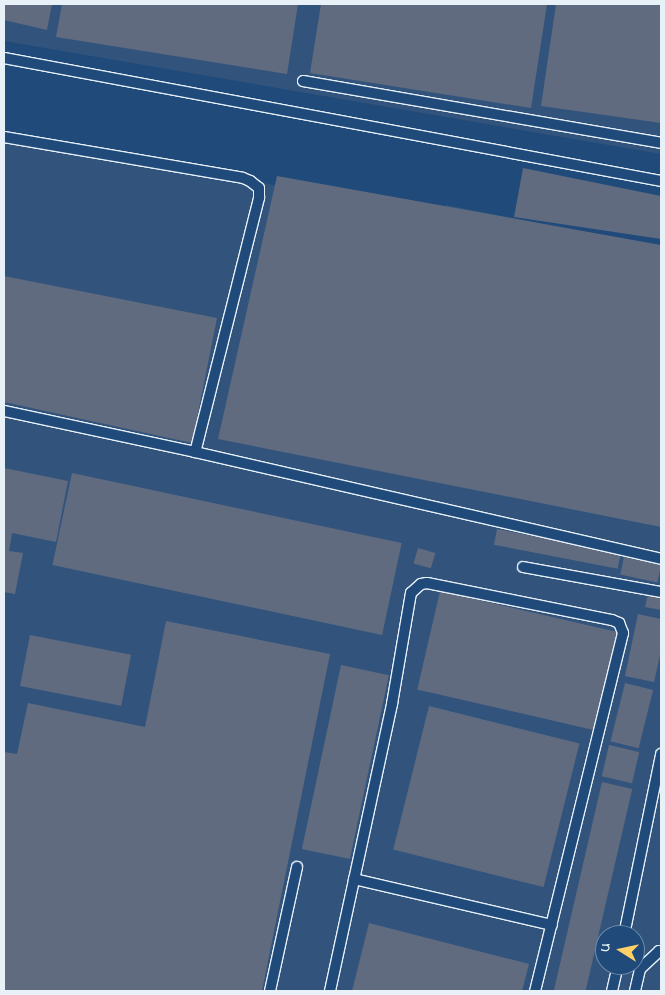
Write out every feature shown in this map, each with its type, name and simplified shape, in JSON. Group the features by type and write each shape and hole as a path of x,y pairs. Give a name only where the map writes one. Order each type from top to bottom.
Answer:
{"lane":[{"path":"4,58 661,181"},
{"path":"303,81 661,143"},
{"path":"4,137 243,178 260,188 196,452"},
{"path":"4,410 196,452 661,560"},
{"path":"523,567 661,592"},
{"path":"330,991 392,704 411,593 416,587 427,583 612,620 619,623 621,627 622,640 535,991"},
{"path":"626,925 661,754"},
{"path":"270,991 297,867"},
{"path":"354,879 552,925"},
{"path":"635,991 640,969 661,951"},
{"path":"612,991 616,975"}],"shaded area":[{"path":"4,4 661,4 661,154 4,41"},
{"path":"4,135 443,216 446,205 661,247 661,991 4,991"}],"building":[{"path":"4,4 52,4 47,30 4,20"},
{"path":"62,4 298,4 287,74 56,37"},
{"path":"321,4 547,4 531,108 310,73"},
{"path":"556,4 661,4 661,123 541,106"},
{"path":"523,168 661,196 661,239 514,217"},
{"path":"277,176 661,245 661,527 218,439"},
{"path":"4,276 217,318 192,443 4,402"},
{"path":"4,468 68,481 56,542 12,533 9,551 23,553 15,594 4,592"},
{"path":"72,473 402,543 382,635 52,565"},
{"path":"497,529 621,553 618,569 494,545"},
{"path":"418,548 435,553 431,568 414,563"},
{"path":"624,557 661,565 657,583 620,575"},
{"path":"440,591 619,632 597,731 417,689"},
{"path":"648,594 661,597 661,610 645,607"},
{"path":"638,614 661,619 661,651 654,682 625,676"},
{"path":"166,621 330,654 262,991 4,991 4,752 17,754 28,703 145,727"},
{"path":"30,635 131,655 121,706 20,686"},
{"path":"341,665 389,675 350,859 302,849"},
{"path":"625,683 653,690 639,748 610,741"},
{"path":"429,706 579,743 544,887 393,850"},
{"path":"609,745 639,752 632,783 602,776"},
{"path":"602,782 632,789 601,925 595,925 595,950 586,991 554,991"},
{"path":"369,923 529,964 522,991 352,991"}]}
